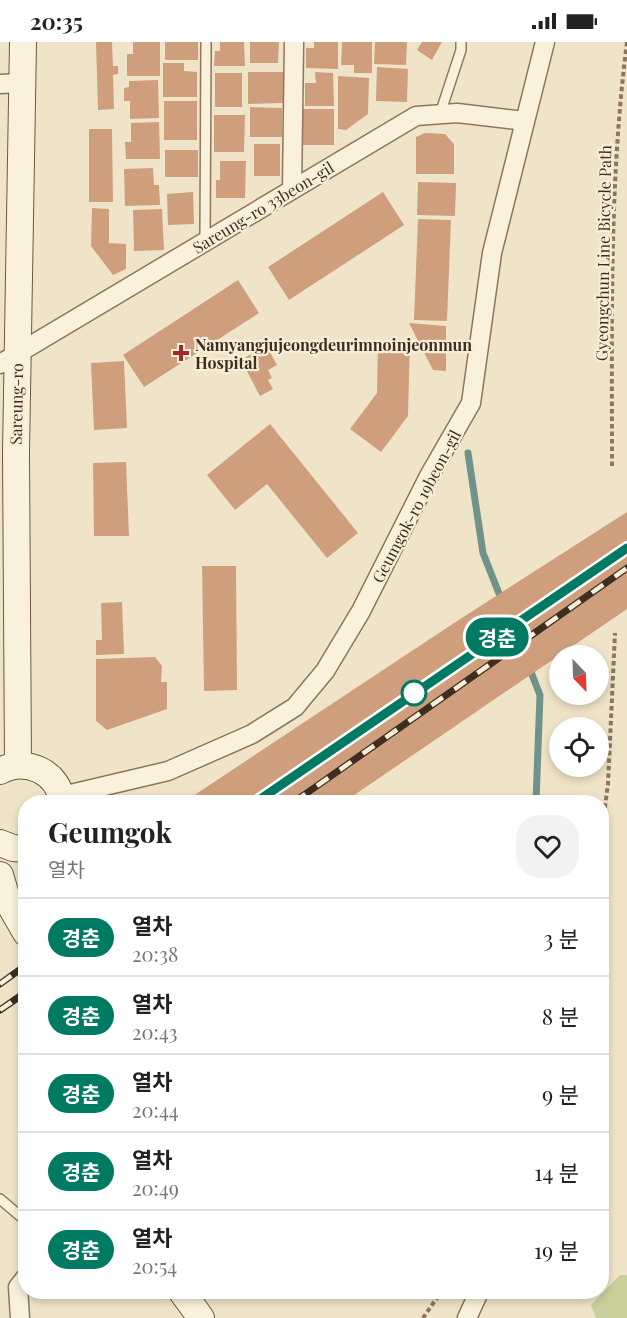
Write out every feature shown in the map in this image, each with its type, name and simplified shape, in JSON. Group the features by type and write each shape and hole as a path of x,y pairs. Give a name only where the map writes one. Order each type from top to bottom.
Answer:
{"street":[{"name":"Sareung-ro","path":"23,42 11,83 8,359 9,768 33,767 45,772 56,783 60,795"},
{"path":"292,189 294,42"},
{"name":"Geumgok-ro 19beon-gil","path":"77,795 168,771 252,734 295,707 325,670 362,611 429,476 471,403 492,253 545,42"},
{"name":"Sareung-ro 33beon-gil","path":"8,359 416,116 457,113 525,121"},
{"path":"0,843 18,848"},
{"path":"0,875 8,902 18,919"},
{"path":"19,1299 20,1318"},
{"path":"187,1299 201,1318"},
{"path":"467,1318 476,1299"}],"lane":[{"path":"205,241 206,42"},
{"path":"440,114 461,50 461,42"},
{"path":"0,1199 18,1214"}],"path":[{"name":"Gyeongchun Line Bicycle Path","path":"612,466 614,252 619,101 627,42"},
{"path":"607,795 615,633"},
{"path":"423,1318 436,1299"}],"green space":[{"path":"620,1275 627,1275 627,1318 596,1318 591,1305 597,1299 609,1299 609,1286"}],"building":[{"path":"96,42 112,42 113,66 118,66 118,74 113,75 114,109 98,110"},
{"path":"133,42 160,42 160,76 127,76 127,54 133,54"},
{"path":"165,42 198,42 198,60 165,60"},
{"path":"220,42 244,42 245,66 214,66 215,51 220,51"},
{"path":"250,42 279,42 278,63 250,63"},
{"path":"314,42 338,42 338,69 306,68 306,48 314,48"},
{"path":"342,42 372,42 372,73 354,73 354,65 341,65"},
{"path":"375,42 407,42 406,65 374,64"},
{"path":"422,42 442,42 432,60 417,50"},
{"path":"163,63 184,63 184,71 197,72 197,97 163,97"},
{"path":"377,67 408,69 407,102 376,101"},
{"path":"248,72 283,72 283,103 248,104"},
{"path":"315,72 333,73 334,106 305,106 305,83 316,83"},
{"path":"215,73 242,73 242,107 215,107"},
{"path":"338,76 369,78 368,114 346,130 338,129"},
{"path":"158,80 159,118 130,119 130,101 124,101 124,88 129,87 129,81"},
{"path":"164,101 197,101 197,140 164,140"},
{"path":"250,107 282,108 282,137 250,137"},
{"path":"303,109 334,109 334,145 302,145"},
{"path":"214,115 245,115 244,152 214,152"},
{"path":"159,122 160,159 126,159 125,142 131,142 131,123"},
{"path":"89,129 112,129 113,202 89,202"},
{"path":"425,133 445,134 454,144 454,174 416,174 416,137"},
{"path":"254,144 280,144 280,176 254,176"},
{"path":"165,150 198,150 198,177 165,177"},
{"path":"220,161 246,161 245,198 216,198 216,180 220,180"},
{"path":"153,168 154,185 159,185 160,205 125,206 124,169"},
{"path":"418,182 456,183 455,216 417,215"},
{"path":"193,192 194,224 168,225 167,194"},
{"path":"383,192 404,225 289,300 268,267"},
{"path":"92,208 109,209 109,243 126,244 126,269 113,275 91,246"},
{"path":"162,209 164,250 134,251 133,210"},
{"path":"418,219 451,220 447,321 414,320"},
{"path":"238,280 259,313 144,387 123,355"},
{"path":"409,323 446,326 446,371 433,370"},
{"path":"378,342 410,342 408,416 381,452 350,429 377,393"},
{"path":"268,349 277,365 268,370 272,378 268,380 273,389 260,396 241,360 253,353 255,356"},
{"path":"124,361 127,428 94,430 91,363"},
{"path":"270,424 358,533 327,558 267,484 235,510 207,475"},
{"path":"126,462 129,536 94,536 93,463"},
{"path":"627,512 627,609 574,645 549,645 549,662 354,795 195,795 454,623"},
{"path":"202,566 236,566 237,690 204,691"},
{"path":"122,602 124,654 96,655 96,640 102,640 101,603"},
{"path":"155,657 162,666 161,682 167,682 167,709 107,730 96,721 96,659"}],"waterway":[{"path":"468,453 483,553 502,601"},
{"path":"529,667 540,695 536,795"}],"railway":[{"path":"266,795 627,548"},
{"path":"304,795 627,568"},
{"path":"0,984 18,971"},
{"path":"0,1010 18,998"}],"train":[{"name":"경춘","path":"266,795 627,548"}],"place":[{"name":"Namyangjujeongdeurimnoinjeonmun Hospital","path":"181,353"}]}
